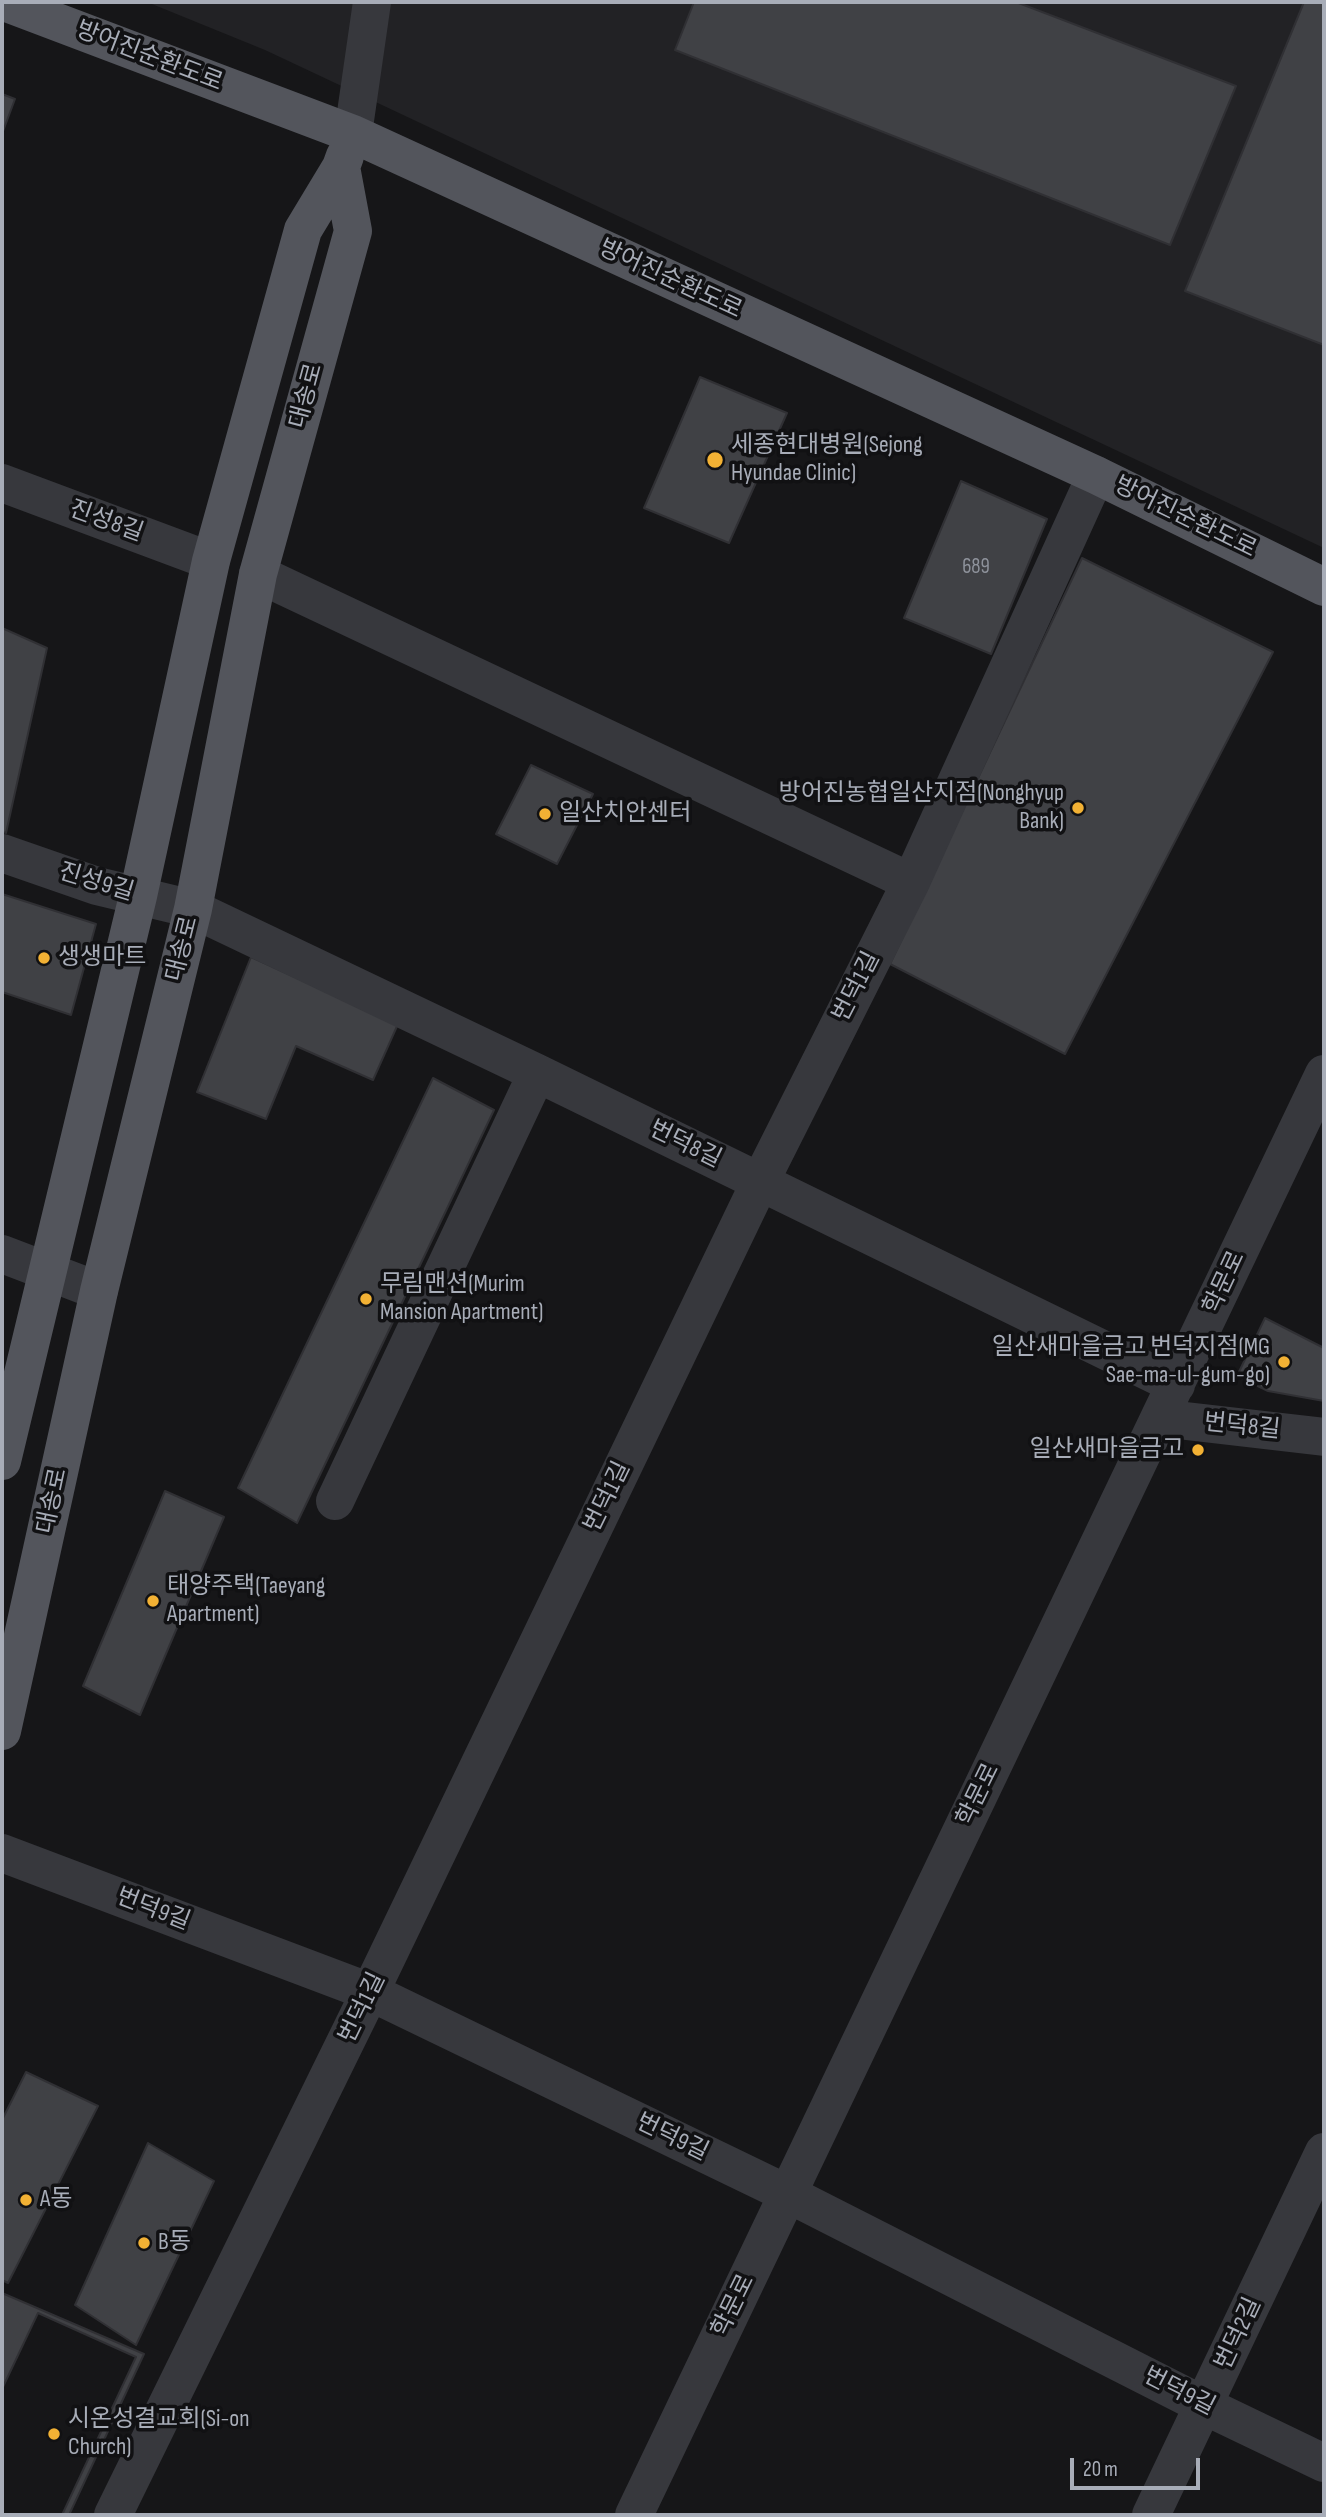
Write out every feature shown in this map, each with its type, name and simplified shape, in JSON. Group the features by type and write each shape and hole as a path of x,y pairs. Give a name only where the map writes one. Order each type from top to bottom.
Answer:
{"main road":[{"name":"방어진순환도로","path":"4,2 1096,475 1324,587"},
{"name":"대송로","path":"2,1461 138,896 211,561 303,230 347,150"},
{"name":"대송로","path":"2,1731 99,1291 193,909 258,574 353,232 347,150"}],"street":[{"path":"347,150 372,2"},
{"name":"번덕1길","path":"113,2515 370,1993 760,1182 911,882 1096,475"},
{"name":"진성8길","path":"2,483 211,561"},
{"path":"258,574 911,882"},
{"name":"진성9길","path":"2,853 97,886 193,909"},
{"name":"번덕8길","path":"193,909 760,1182 1168,1402 1324,1437"},
{"path":"335,1501 537,1073"},
{"name":"학문로","path":"634,2515 1324,1074"},
{"path":"2,1254 99,1291"},
{"name":"번덕9길","path":"2,1853 370,1993 788,2194 1205,2406 1324,2463"},
{"name":"번덕2길","path":"1151,2515 1324,2152"}],"shaded area":[{"path":"147,2 1324,2 1324,548 265,50"}],"building":[{"path":"694,2 1016,2 1236,86 1170,245 675,50"},
{"path":"1304,2 1324,2 1324,345 1185,291"},
{"path":"2,94 15,99 2,134"},
{"name":"세종현대병원(Sejong Hyundae Clinic)","path":"700,377 787,413 729,543 644,508"},
{"path":"961,481 1047,519 991,654 904,618"},
{"name":"방어진농협일산지점(Nonghyup Bank)","path":"1082,558 1273,652 1065,1054 890,964"},
{"path":"2,628 47,648 6,833 2,832"},
{"name":"일산치안센터","path":"531,765 593,794 557,864 496,834"},
{"name":"생생마트","path":"2,894 96,924 71,1015 2,992"},
{"path":"251,957 398,1024 373,1080 296,1046 266,1119 197,1092"},
{"name":"무림맨션(Murim Mansion Apartment)","path":"433,1078 494,1110 297,1523 238,1488"},
{"name":"일산새마을금고 번덕지점(MG Sae-ma-ul-gum-go)","path":"1265,1318 1324,1348 1324,1401 1268,1391 1237,1376"},
{"name":"태양주택(Taeyang Apartment)","path":"165,1491 224,1517 140,1715 83,1686"},
{"name":"A동","path":"26,2072 98,2106 8,2283 2,2280 2,2120"},
{"name":"B동","path":"148,2143 214,2181 136,2345 75,2305"},
{"name":"시온성결교회(Si-on Church)","path":"2,2293 144,2354 69,2515 2,2515"},
{"name":"시온성결교회(Si-on Church)","path":"38,2313 136,2357 62,2515 2,2515 2,2389"}],"place":[{"name":"세종현대병원(Sejong Hyundae Clinic)","path":"715,460"},
{"name":"방어진농협일산지점(Nonghyup Bank)","path":"1078,808"},
{"name":"일산치안센터","path":"545,814"},
{"name":"생생마트","path":"44,958"},
{"name":"무림맨션(Murim Mansion Apartment)","path":"366,1299"},
{"name":"일산새마을금고 번덕지점(MG Sae-ma-ul-gum-go)","path":"1284,1362"},
{"name":"일산새마을금고","path":"1198,1450"},
{"name":"태양주택(Taeyang Apartment)","path":"153,1601"},
{"name":"A동","path":"26,2200"},
{"name":"B동","path":"144,2243"},
{"name":"시온성결교회(Si-on Church)","path":"54,2434"}]}
